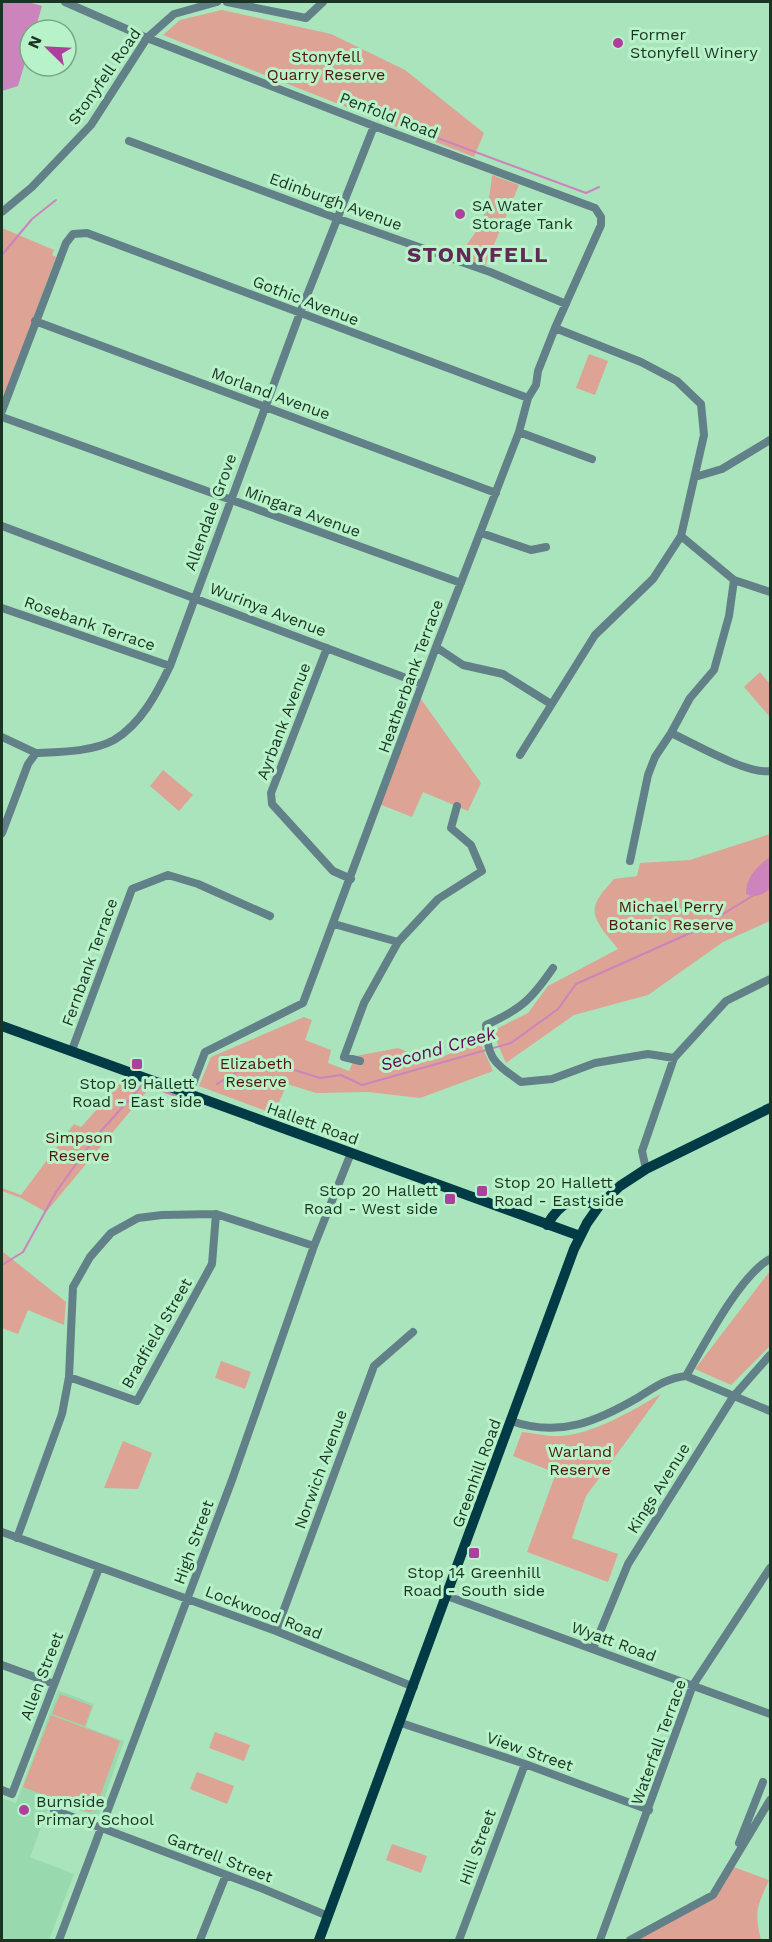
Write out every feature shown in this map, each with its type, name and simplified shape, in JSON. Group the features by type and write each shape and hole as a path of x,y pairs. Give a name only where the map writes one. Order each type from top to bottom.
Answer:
{"main road":[{"name":"Hallett Road","path":"2,1026 580,1236"},
{"name":"Greenhill Road","path":"319,1941 580,1236 599,1206 620,1186 646,1169 771,1108"},
{"path":"547,1225 552,1215 569,1202 578,1200 599,1206"}],"street":[{"name":"Penfold Road","path":"65,2 147,38 595,208 601,217"},
{"name":"Stonyfell Road","path":"2,212 32,187 91,125 147,38 174,14 217,2"},
{"path":"227,2 306,18 323,2"},
{"name":"Allendale Grove","path":"36,753 65,752 113,740 134,722 155,696 170,666 300,313 374,126"},
{"name":"Edinburgh Avenue","path":"129,141 490,272 566,304"},
{"name":"Heatherbank Terrace","path":"189,1094 205,1052 303,1003 519,432 528,398 536,385 538,371 601,225 601,217"},
{"name":"Gothic Avenue","path":"35,321 66,243 73,234 87,233 528,398"},
{"path":"2,411 35,321"},
{"name":"Morland Avenue","path":"35,321 496,493"},
{"path":"520,755 596,635 653,579 681,536 704,435 701,404 677,381 641,362 555,328"},
{"name":"Mingara Avenue","path":"2,417 460,583"},
{"path":"519,432 592,459"},
{"path":"695,477 722,469 771,440"},
{"name":"Wurinya Avenue","path":"2,526 422,684"},
{"path":"481,533 531,550 546,547"},
{"path":"681,536 734,580 771,592"},
{"path":"630,861 648,775 655,757 690,698 714,670 729,616 734,580"},
{"name":"Rosebank Terrace","path":"2,608 170,666"},
{"path":"436,647 463,665 503,674 551,704"},
{"name":"Ayrbank Avenue","path":"327,648 271,793 272,804 333,871 351,879"},
{"path":"671,733 748,769 771,771"},
{"path":"2,737 36,753 28,764 2,833"},
{"path":"360,1061 344,1057 364,1004 398,942 438,899 482,871 471,844 451,828 457,806"},
{"name":"Fernbank Terrace","path":"72,1050 132,889 168,875 198,884 270,916"},
{"path":"334,924 398,942"},
{"path":"554,968 537,992 513,1012 486,1025 486,1044 490,1054 496,1063 521,1082 552,1079 595,1063 648,1054 674,1058"},
{"path":"646,1169 642,1151 674,1058 726,1001 771,979"},
{"name":"High Street","path":"59,1941 232,1480 314,1246 351,1153"},
{"path":"18,1538 62,1414 69,1377 73,1287 90,1257 111,1233 138,1218 216,1214 314,1246"},
{"name":"Bradfield Street","path":"69,1377 137,1401 212,1264 216,1214"},
{"path":"686,1376 736,1295 747,1280 771,1259"},
{"name":"Norwich Avenue","path":"276,1631 374,1366 413,1332"},
{"name":"Kings Avenue","path":"593,1649 628,1564 733,1396 771,1355"},
{"path":"512,1421 534,1428 561,1428 609,1414 672,1378 686,1376 771,1411"},
{"name":"Lockwood Road","path":"2,1532 276,1631 414,1687"},
{"name":"Allen Street","path":"2,1790 12,1794 99,1568"},
{"name":"Waterfall Terrace","path":"600,1941 693,1686 771,1568"},
{"name":"Wyatt Road","path":"447,1596 771,1714"},
{"path":"2,1665 54,1684"},
{"name":"View Street","path":"401,1723 525,1764 649,1810"},
{"name":"Hill Street","path":"459,1941 525,1764"},
{"path":"731,1866 763,1782"},
{"path":"630,1941 647,1937 713,1895 771,1800"},
{"name":"Gartrell Street","path":"54,1810 328,1916"},
{"path":"200,1941 226,1875"}],"shaded area":[{"path":"2,2 28,2 42,6 38,18 18,18 18,78 20,78 18,86 2,91"},
{"path":"770,857 770,889 758,895 746,894 746,888 753,872"},
{"name":"Burnside Primary School","path":"58,1690 94,1704 86,1727 124,1741 98,1817 51,1800 30,1857 74,1874 49,1940 2,1940 2,1798 16,1803"}],"green space":[{"name":"Stonyfell Quarry Reserve","path":"222,10 331,34 405,70 484,133 474,157 163,35 180,20"},
{"path":"492,175 519,185 485,266 458,256 473,236 486,210"},
{"path":"2,228 54,250 52,255 56,257 2,402"},
{"path":"589,354 608,361 595,395 576,388"},
{"path":"760,672 770,684 770,717 744,687"},
{"path":"418,695 481,783 468,811 423,792 412,817 379,804"},
{"path":"163,770 193,795 179,811 150,786"},
{"name":"Michael Perry Botanic Reserve","path":"770,834 770,921 723,942 648,995 574,1015 506,1063 492,1031 528,1013 548,986 618,949 601,928 595,915 596,903 614,879 637,876 640,863 690,860"},
{"name":"Elizabeth Reserve","path":"304,1017 312,1020 305,1040 331,1050 328,1063 349,1071 356,1056 398,1048 431,1061 480,1042 493,1071 420,1098 368,1092 316,1093 287,1084 274,1114 199,1086 211,1057"},
{"name":"Simpson Reserve","path":"124,1079 148,1090 46,1212 21,1198 2,1191 2,1188 21,1195 74,1124 81,1127"},
{"path":"2,1251 66,1302 64,1325 28,1310 18,1334 2,1328"},
{"path":"770,1271 770,1346 731,1385 695,1369"},
{"path":"221,1361 251,1372 245,1389 215,1378"},
{"name":"Warland Reserve","path":"661,1394 586,1496 572,1538 618,1554 608,1582 527,1552 556,1473 513,1456 522,1432 555,1436 572,1435 612,1421"},
{"path":"123,1441 152,1453 138,1489 104,1488"},
{"path":"60,1694 92,1706 85,1726 52,1714"},
{"path":"51,1715 120,1741 95,1810 89,1812 23,1787"},
{"path":"215,1732 250,1745 244,1761 209,1748"},
{"path":"197,1772 234,1786 227,1804 190,1789"},
{"path":"392,1844 427,1856 421,1873 386,1860"},
{"path":"731,1866 769,1880 757,1915 761,1940 630,1940 713,1895"}],"waterway":[{"path":"424,133 586,193 599,187"},
{"path":"2,255 32,219 56,200"},
{"name":"Second Creek","path":"217,1084 247,1066 285,1067 320,1078 341,1075 362,1085 511,1043 558,1009 576,984 697,930 754,895"},
{"name":"Second Creek","path":"2,1265 23,1252 56,1192 94,1139 143,1084 179,1097"}],"place":[{"name":"Former Stonyfell Winery","path":"618,43"},
{"name":"SA Water Storage Tank","path":"460,214"},
{"name":"Stop 19 Hallett Road - East side","path":"137,1064"},
{"name":"Stop 20 Hallett Road - East side","path":"482,1191"},
{"name":"Stop 20 Hallett Road - West side","path":"450,1199"},
{"name":"Stop 14 Greenhill Road - South side","path":"474,1553"},
{"name":"Burnside Primary School","path":"24,1810"}],"district":[{"name":"STONYFELL","path":"478,254"}]}
